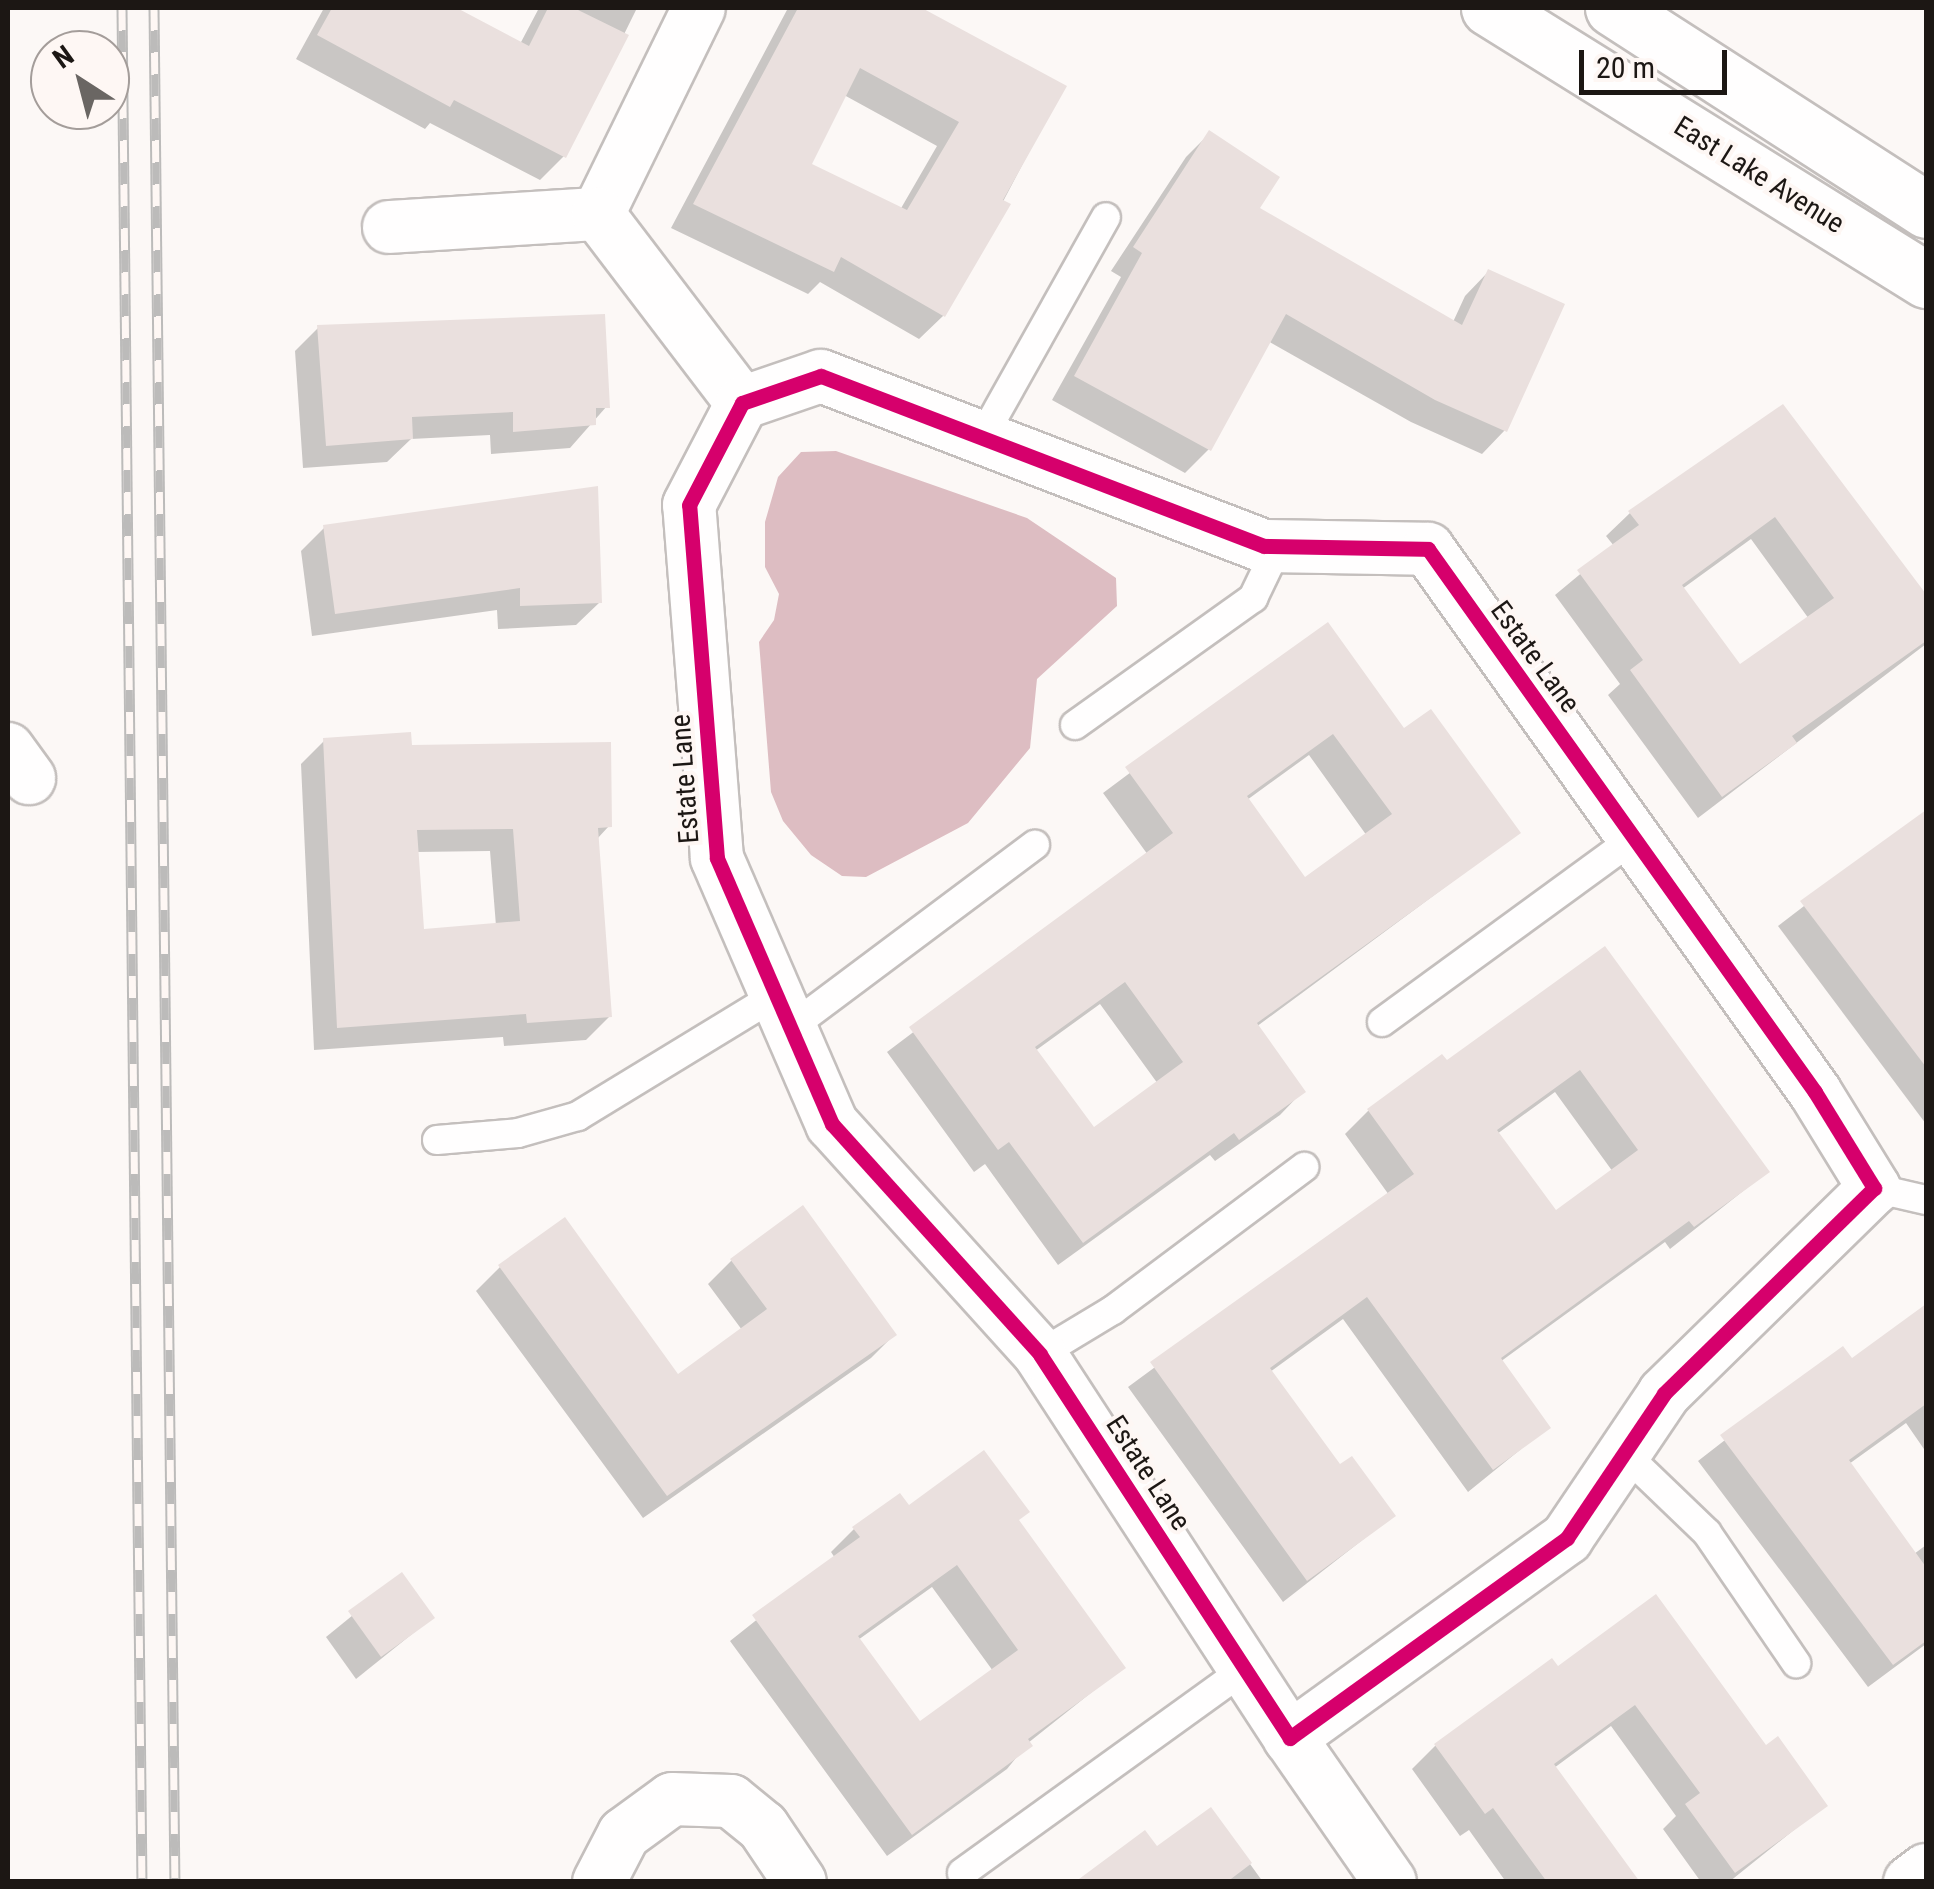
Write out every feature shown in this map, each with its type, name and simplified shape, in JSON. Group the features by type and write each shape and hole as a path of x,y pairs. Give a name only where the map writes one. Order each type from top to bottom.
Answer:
{"main road":[{"name":"East Lake Avenue","path":"1489,8 1926,280"},
{"path":"1613,8 1926,210"}],"street":[{"path":"598,214 699,8"},
{"path":"389,226 598,214"},
{"path":"598,214 742,403"},
{"name":"Estate Lane","path":"1390,1882 1290,1738 1040,1354 832,1124 716,858 690,505 742,403 820,376 1278,546 1428,550 1814,1092 1874,1188"},
{"path":"1290,1738 1567,1538 1664,1394 1874,1188"},
{"path":"599,1882 624,1834 672,1799 731,1801 763,1827 800,1882"},
{"path":"1910,1882 1926,1870"}],"lane":[{"path":"982,438 1106,217"},
{"path":"1074,725 1253,598 1278,546"},
{"path":"1382,1022 1634,838"},
{"path":"437,1140 518,1133 578,1116 783,1011 1035,845"},
{"path":"1040,1354 1113,1310 1304,1166"},
{"path":"1874,1188 1926,1200"},
{"path":"1624,1453 1707,1533 1796,1663"},
{"path":"962,1873 1246,1668"}],"shaded area":[{"path":"836,451 1027,518 1116,578 1117,606 1037,679 1030,748 968,823 866,877 842,876 811,855 783,821 771,792 759,642 774,620 779,594 765,567 765,522 778,477 801,452"}],"building":[{"path":"332,8 457,8 529,46 548,8 574,8 629,35 566,158 454,100 450,107 317,35"},
{"path":"798,8 922,8 1067,86 1003,200 1011,204 945,317 841,257 834,272 693,204","holes":["860,68 959,122 907,210 812,164"]},
{"path":"1209,130 1280,177 1260,208 1462,325 1488,269 1565,304 1507,432 1435,400 1286,314 1211,451 1074,376 1142,253 1133,247"},
{"path":"605,314 610,408 596,408 596,425 513,432 513,412 412,417 413,439 326,446 317,325"},
{"path":"1783,404 1926,594 1926,641 1792,736 1797,743 1722,797 1630,670 1643,660 1577,570 1639,525 1628,511","holes":["1775,517 1834,598 1740,664 1682,585"]},
{"path":"598,486 602,603 520,606 520,588 335,614 323,525"},
{"path":"1328,622 1404,728 1431,709 1521,833 1257,1023 1306,1092 1239,1140 1234,1133 1083,1243 1009,1142 998,1150 909,1027 1173,833 1125,767","holes":["1333,734 1392,814 1305,877 1247,796","1125,982 1183,1062 1094,1127 1035,1047"]},
{"path":"411,732 412,745 611,742 612,827 598,828 612,1017 527,1023 526,1014 337,1028 323,738","holes":["513,829 520,921 424,929 417,830"]},
{"path":"1926,810 1926,1067 1800,901"},
{"path":"1605,946 1770,1172 1694,1227 1689,1221 1501,1358 1551,1428 1493,1470 1367,1297 1270,1368 1340,1464 1352,1456 1396,1516 1307,1581 1150,1362 1414,1174 1367,1109 1442,1054 1447,1060","holes":["1580,1070 1638,1150 1556,1210 1497,1130"]},
{"path":"803,1205 897,1335 667,1496 498,1265 565,1217 678,1374 767,1309 730,1259"},
{"path":"1926,1304 1926,1404 1849,1460 1926,1567 1926,1641 1893,1665 1720,1435 1843,1346 1852,1358"},
{"path":"984,1450 1030,1512 1019,1520 1126,1668 1028,1739 1033,1746 912,1835 752,1615 860,1537 852,1527 900,1493 909,1505","holes":["957,1565 1018,1650 920,1721 858,1636"]},
{"path":"402,1572 435,1618 381,1657 348,1611"},
{"path":"1656,1594 1766,1745 1778,1736 1828,1806 1735,1873 1685,1804 1700,1793 1635,1705 1554,1764 1640,1882 1547,1882 1493,1808 1485,1814 1434,1744 1552,1658 1558,1666"},
{"path":"1211,1807 1252,1863 1227,1882 1075,1882 1145,1830 1157,1846"}],"railway":[{"path":"122,8 142,1882"},
{"path":"154,8 175,1882"}],"cycle path":[{"path":"821,376 1264,546 1428,549 1815,1092 1874,1188 1664,1394 1567,1538 1290,1738 1040,1354 832,1124 717,858 689,505 742,403 821,376"}]}
